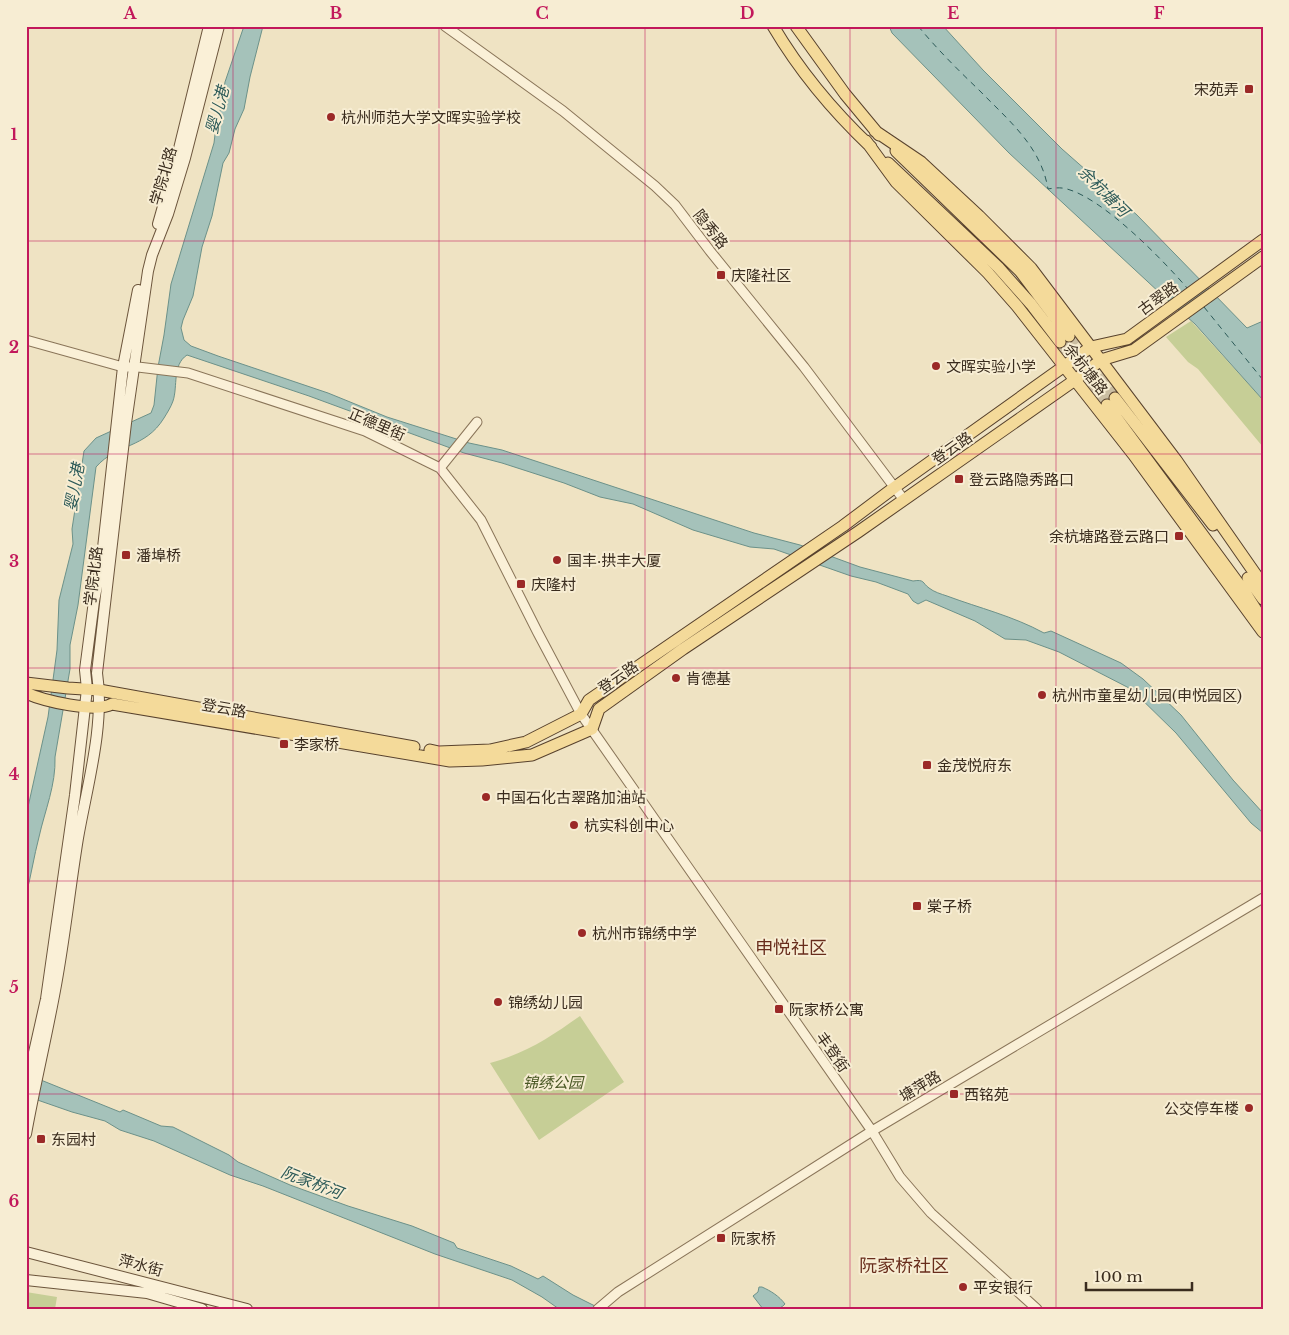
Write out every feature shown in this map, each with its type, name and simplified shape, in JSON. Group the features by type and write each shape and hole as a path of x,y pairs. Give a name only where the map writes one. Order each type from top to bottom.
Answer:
{"main road":[{"name":"学院北路","path":"131,367 144,262 157,226 177,158 209,26"},
{"name":"学院北路","path":"26,1134 75,795 85,706 93,689 97,673 121,425 143,297 152,255 168,214 185,158 219,26"},
{"name":"余杭塘路","path":"773,26 797,63 866,141 998,267 1064,339 1020,271 875,131 823,65 796,26"},
{"name":"余杭塘路","path":"875,131 921,162 979,216 1030,268 1092,347 1176,460 1263,585"},
{"name":"余杭塘路","path":"866,141 896,182 1012,299 1132,454 1263,632"},
{"name":"古翠路","path":"1065,367 1092,347 1127,339 1260,242"},
{"name":"古翠路","path":"1075,380 1101,360 1134,350 1263,258"},
{"name":"登云路","path":"30,683 64,688 93,689 439,752 490,750 510,746 540,736 581,714 589,700 796,559 1065,367"},
{"name":"登云路","path":"26,693 39,700 62,704 106,707 112,704 450,761 532,755 592,729 599,709 683,649 858,532 1075,380"},
{"name":"余杭塘路","path":"1263,599 1209,520 1111,401 1263,621"},
{"name":"学院北路","path":"26,1088 36,1064 56,986 78,836 86,805 98,717 98,707 93,689"},
{"name":"萍水街","path":"26,1252 248,1309"},
{"name":"萍水街","path":"26,1280 147,1293 202,1309"}],"street":[{"name":"隐秀路","path":"445,26 563,111 656,186 675,205 804,367 904,500"},
{"name":"正德里街","path":"26,340 131,367 188,373 365,431 440,468 481,520 581,714"},
{"path":"440,468 476,422"},
{"name":"丰登街","path":"581,714 872,1131 900,1177 931,1213 1037,1309"},
{"name":"塘萍路","path":"599,1307 618,1292 872,1131 1263,898"}],"green space":[{"path":"1191,321 1263,400 1263,447 1198,369 1188,362 1166,337"},
{"name":"锦绣公园","path":"580,1016 624,1082 539,1140 490,1063 527,1049"},
{"path":"26,1292 57,1297 55,1309 26,1309"}],"water":[{"path":"244,26 263,26 244,109 235,129 229,153 223,163 212,216 202,247 193,296 181,328 184,340 191,346 328,393 387,417 469,443 502,450 754,533 800,545 860,567 913,581 921,581 938,593 1008,617 1044,633 1051,631 1121,663 1143,679 1181,715 1233,780 1263,813 1263,833 1251,823 1176,733 1131,689 1059,652 1026,640 1005,639 975,621 926,600 918,604 908,594 876,582 851,576 774,549 750,547 693,530 633,504 600,497 564,483 464,453 309,396 187,355 182,359 177,370 172,403 156,428 140,441 104,459 96,467 78,605 70,645 70,669 55,757 54,778 26,895 26,816 48,717 57,650 59,600 73,544 72,529 84,451 96,438 151,413 154,405 171,284 214,143 225,82"},
{"name":"余杭塘河","path":"889,26 943,26 983,70 1062,149 1137,215 1247,328 1263,321 1263,400 1195,324 1009,153 892,33"},
{"path":"26,1074 120,1112 123,1110 161,1126 173,1127 229,1155 238,1162 290,1185 412,1226 454,1243 457,1248 511,1266 538,1279 543,1276 573,1295 601,1309 559,1309 512,1280 435,1254 263,1186 230,1175 154,1141 120,1130 105,1121 26,1096"},
{"path":"759,1287 772,1292 785,1304 778,1309 763,1309 753,1296 758,1292"}],"ferry route":[{"path":"918,26 1022,135 1038,160 1048,189 1067,189 1082,195 1115,217 1148,247 1188,289"},
{"path":"1204,307 1263,380"}],"tunnel":[{"path":"1069,336 1115,398"},
{"path":"1060,342 1107,405"}],"place":[{"name":"宋苑弄","path":"1249,89"},
{"name":"杭州师范大学文晖实验学校","path":"331,117"},
{"name":"庆隆社区","path":"721,275"},
{"name":"文晖实验小学","path":"936,366"},
{"name":"登云路隐秀路口","path":"959,479"},
{"name":"余杭塘路登云路口","path":"1179,536"},
{"name":"潘埠桥","path":"126,555"},
{"name":"国丰·拱丰大厦","path":"557,560"},
{"name":"庆隆村","path":"521,584"},
{"name":"肯德基","path":"676,678"},
{"name":"杭州市童星幼儿园(申悦园区)","path":"1042,695"},
{"name":"李家桥","path":"284,744"},
{"name":"金茂悦府东","path":"927,765"},
{"name":"中国石化古翠路加油站","path":"486,797"},
{"name":"杭实科创中心","path":"574,825"},
{"name":"棠子桥","path":"917,906"},
{"name":"杭州市锦绣中学","path":"582,933"},
{"name":"锦绣幼儿园","path":"498,1002"},
{"name":"阮家桥公寓","path":"779,1009"},
{"name":"西铭苑","path":"954,1094"},
{"name":"公交停车楼","path":"1249,1108"},
{"name":"东园村","path":"41,1139"},
{"name":"阮家桥","path":"721,1238"},
{"name":"平安银行","path":"963,1287"}],"district":[{"name":"申悦社区","path":"791,948"},
{"name":"阮家桥社区","path":"904,1266"}],"water label":[{"name":"婴儿港","path":"217,110"},
{"name":"婴儿港","path":"74,487"},
{"name":"阮家桥河","path":"312,1182"}]}
